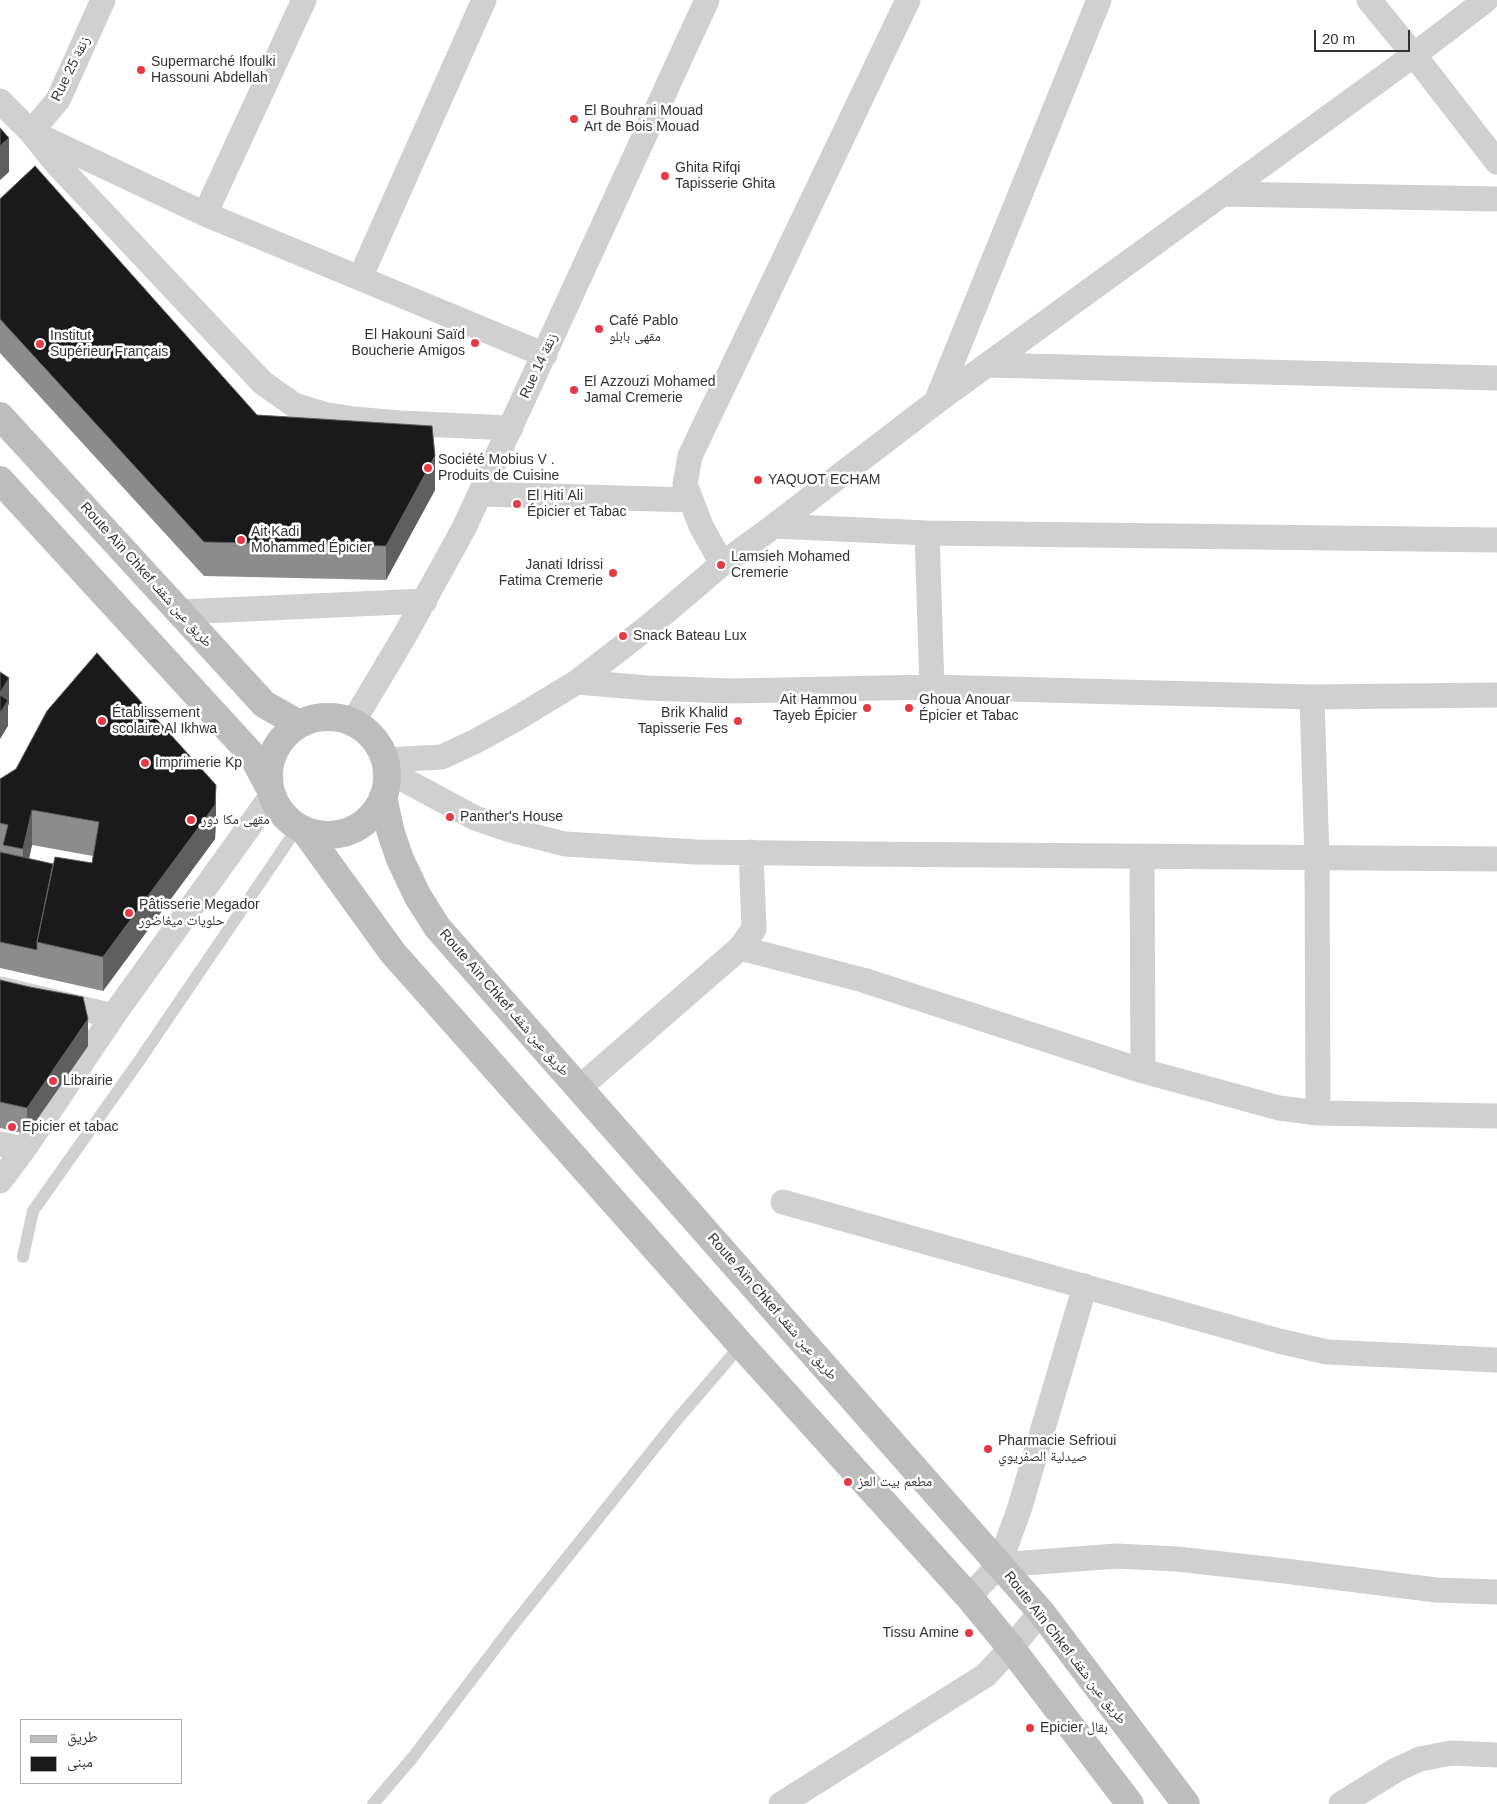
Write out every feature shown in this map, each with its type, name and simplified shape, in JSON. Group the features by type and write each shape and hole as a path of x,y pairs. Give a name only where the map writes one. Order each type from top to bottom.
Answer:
{"main road":[{"name":"Route Aïn Chkef طريق عين شقف","path":"0,416 264,704 299,724"},
{"path":"0,480 252,755 275,804 287,820 301,829 326,836 342,833 359,826 373,814 383,797 387,779 386,765 377,742 363,727 342,718 320,717 299,724 288,731 277,745 269,765 270,790"},
{"name":"Route Aïn Chkef طريق عين شقف","path":"383,797 391,833 400,859 417,895 437,927 1041,1612 1186,1804"},
{"path":"301,829 393,954 741,1345 969,1597 1011,1648 1130,1804"}],"street":[{"name":"Rue 25 زنقة","path":"31,132 58,100 102,0"},
{"path":"205,214 304,0"},
{"path":"360,278 484,0"},
{"name":"Rue 14 زنقة","path":"353,722 425,601 464,528 707,0"},
{"path":"722,564 701,526 685,484 690,456 908,0"},
{"path":"936,402 1099,0"},
{"path":"1369,0 1497,162"},
{"path":"386,765 442,756 476,741 577,682 648,627 722,564 936,402 1414,55 1486,0"},
{"path":"0,101 31,132 48,168 263,383 294,405 323,414 354,419 511,428"},
{"path":"31,132 205,214 545,355"},
{"path":"1223,194 1497,199"},
{"path":"986,365 1497,378"},
{"path":"480,494 691,500"},
{"path":"774,526 928,533 1497,540"},
{"path":"928,533 932,687"},
{"path":"180,612 425,601"},
{"path":"577,682 648,688 732,691 932,687 1312,697 1497,695"},
{"path":"1312,697 1317,859 1318,1113"},
{"path":"386,765 475,818 510,830 565,844 633,849 751,852 1317,859 1497,859"},
{"path":"0,1181 12,1146 113,1016 270,790"},
{"path":"579,1088 740,948 754,929 751,852"},
{"path":"1142,857 1143,1071"},
{"path":"740,948 863,980 1143,1071 1279,1108 1318,1113 1497,1116"},
{"path":"0,989 113,1016"},
{"path":"783,1202 1279,1341 1327,1352 1497,1360"},
{"path":"969,1597 999,1565 1019,1510 1085,1286"},
{"path":"999,1565 1116,1556 1168,1559 1275,1570 1436,1590 1497,1592"},
{"path":"781,1804 986,1675 1041,1612"},
{"path":"1341,1804 1396,1770 1420,1758 1451,1753 1497,1755"}],"lane":[{"path":"23,1258 33,1212 301,829"},
{"path":"373,1804 675,1422 741,1345"}],"building":[{"path":"0,128 9,138 0,146"},
{"path":"35,166 257,415 432,426 435,456 386,546 204,542 0,319 0,199"},
{"path":"97,653 216,785 215,805 103,957 37,942 55,857 92,863 99,822 32,810 23,849 3,845 8,825 0,823 0,779 16,769 47,711"},
{"path":"0,672 9,678 0,693"},
{"path":"0,695 8,700 0,713"},
{"path":"0,852 53,864 37,950 0,942"},
{"path":"0,980 83,997 88,1019 27,1108 0,1102"}],"place":[{"name":"Supermarché Ifoulki Hassouni Abdellah","path":"141,70"},
{"name":"El Bouhrani Mouad Art de Bois Mouad","path":"574,119"},
{"name":"Ghita Rifqi Tapisserie Ghita","path":"665,176"},
{"name":"Café Pablo مقهى بابلو","path":"599,329"},
{"name":"El Hakouni Saïd Boucherie Amigos","path":"475,343"},
{"name":"Institut Supérieur Français","path":"40,344"},
{"name":"El Azzouzi Mohamed Jamal Cremerie","path":"574,390"},
{"name":"Société Mobius V . Produits de Cuisine","path":"428,468"},
{"name":"YAQUOT ECHAM","path":"758,480"},
{"name":"El Hiti Ali Épicier et Tabac","path":"517,504"},
{"name":"Ait Kadi Mohammed Épicier","path":"241,540"},
{"name":"Lamsieh Mohamed Cremerie","path":"721,565"},
{"name":"Janati Idrissi Fatima Cremerie","path":"613,573"},
{"name":"Snack Bateau Lux","path":"623,636"},
{"name":"Ait Hammou Tayeb Épicier","path":"867,708"},
{"name":"Ghoua Anouar Épicier et Tabac","path":"909,708"},
{"name":"Établissement scolaire Al Ikhwa","path":"102,721"},
{"name":"Brik Khalid Tapisserie Fes","path":"738,721"},
{"name":"Imprimerie Kp","path":"145,763"},
{"name":"Panther's House","path":"450,817"},
{"name":"مقهى مكا دور","path":"191,820"},
{"name":"Pâtisserie Megador حلويات ميغاضور","path":"129,913"},
{"name":"Librairie","path":"53,1081"},
{"name":"Epicier et tabac","path":"12,1127"},
{"name":"Pharmacie Sefrioui صيدلية الصفريوي","path":"988,1449"},
{"name":"مطعم بيت العز","path":"848,1482"},
{"name":"Tissu Amine","path":"969,1633"},
{"name":"Epicier بقال","path":"1030,1728"}]}
